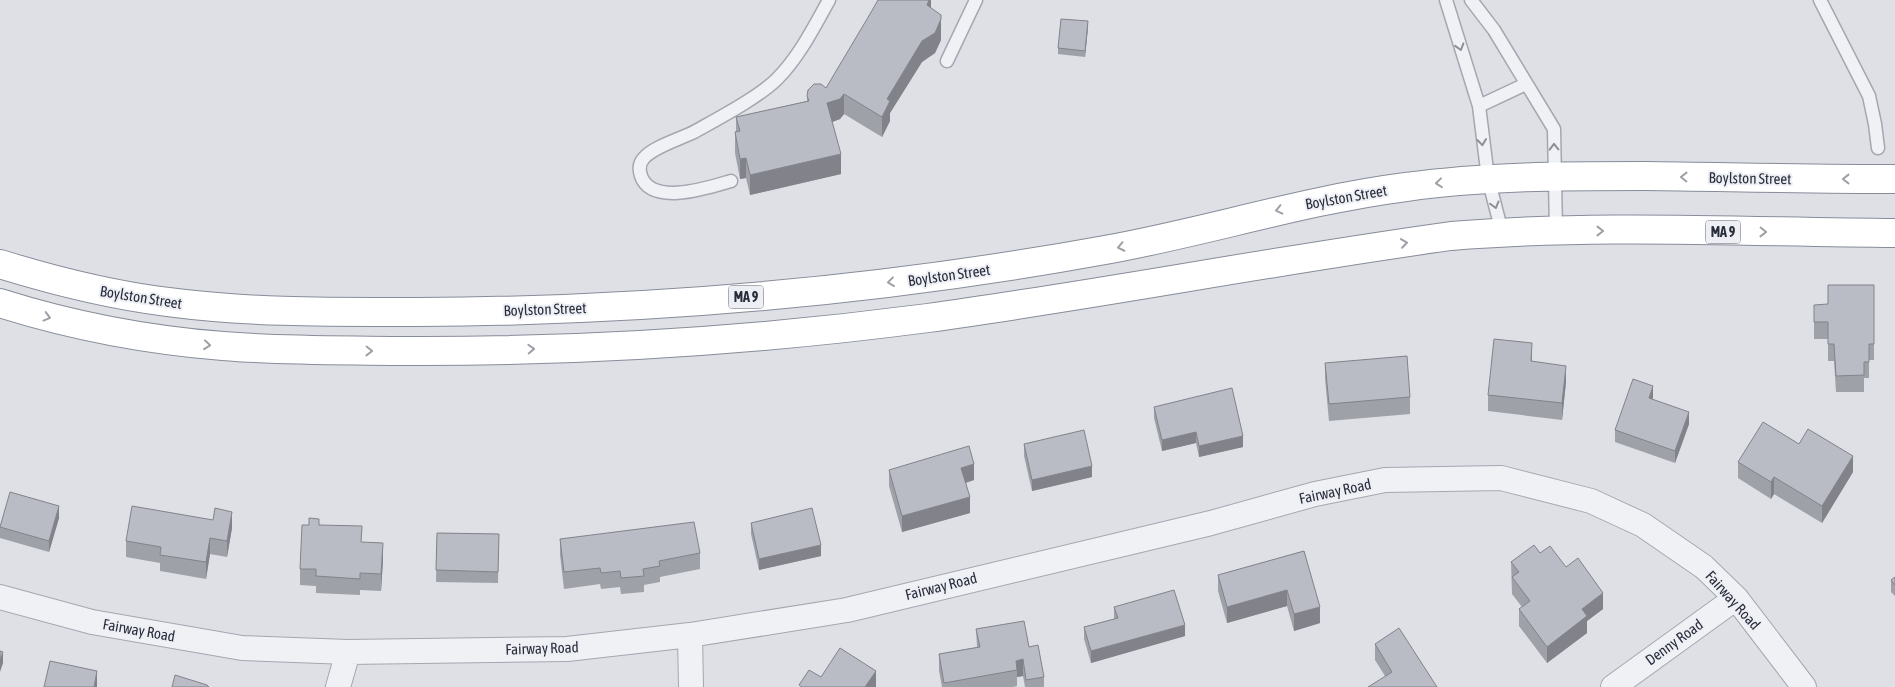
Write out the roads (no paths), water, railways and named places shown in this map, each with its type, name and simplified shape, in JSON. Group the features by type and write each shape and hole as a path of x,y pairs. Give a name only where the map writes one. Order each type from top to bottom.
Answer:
{"highway":[{"name":"Boylston Street","path":"0,264 71,284 119,294 167,302 217,307 367,312 513,311 614,307 809,292 974,271 1111,250 1327,199 1400,187 1488,178 1554,176 1895,179"},
{"name":"MA 9","path":"0,304 85,327 171,341 223,346 272,349 422,351 614,346 766,335 924,318 1030,303 1337,252 1451,236 1502,232 1556,231 1895,233"}],"street":[{"name":"Fairway Road","path":"0,597 92,622 242,648 348,652 567,649 690,636 847,610 1210,524 1315,494 1385,480 1501,478 1591,501 1643,525 1704,567 1736,598 1804,687"},
{"name":"Denny Road","path":"1613,687 1736,598"},
{"path":"690,636 691,687"},
{"path":"338,687 348,652"}],"lane":[{"path":"731,181 688,193 664,191 653,189 644,182 640,166 642,160 651,152 694,132 773,82 791,63 808,38 829,0"},
{"path":"947,61 976,0"},
{"path":"1446,0 1479,106 1488,178 1502,232"},
{"path":"1471,0 1494,30 1554,129 1556,231"},
{"path":"1820,0 1869,96 1876,124 1878,148"},
{"path":"1479,106 1526,84"}]}
